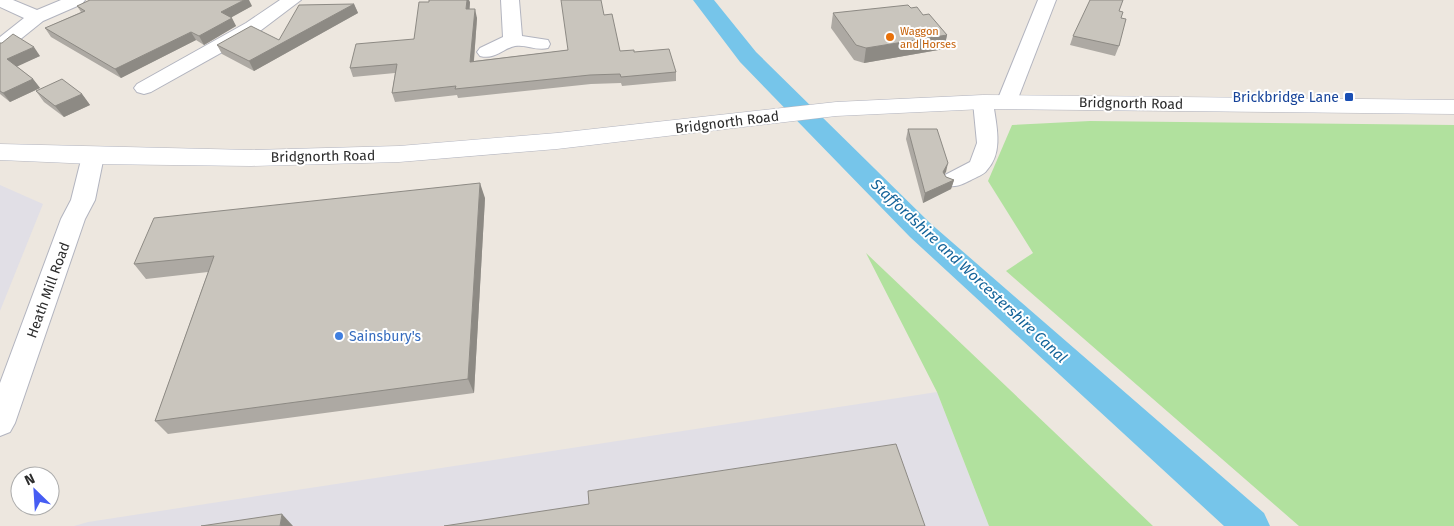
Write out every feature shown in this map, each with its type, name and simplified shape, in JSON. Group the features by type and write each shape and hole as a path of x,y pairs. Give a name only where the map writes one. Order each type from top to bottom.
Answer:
{"main road":[{"name":"Bridgnorth Road","path":"0,152 93,156 251,158 399,154 557,141 836,109 983,102 1454,107"}],"street":[{"path":"0,46 36,17 76,0"},
{"path":"144,88 193,70 292,0"},
{"path":"510,0 513,40"},
{"path":"1007,102 1047,0"},
{"path":"0,1 36,17"},
{"path":"487,52 513,40 541,44"},
{"path":"953,180 979,166 988,143 983,102"},
{"name":"Heath Mill Road","path":"0,423 73,220 82,200 93,156"}],"shaded area":[{"path":"0,185 43,204 0,311"},
{"path":"937,392 989,526 74,526 88,522"}],"green space":[{"path":"1090,121 1454,125 1454,526 1299,526 1006,271 1033,253 988,181 1012,125"},
{"path":"866,253 1153,526 989,526 937,392"}],"building":[{"path":"90,0 244,0 221,12 232,18 199,36 191,32 115,69 45,28 85,11 77,6"},
{"path":"429,0 467,0 466,9 475,9 470,62 568,50 561,0 601,0 604,15 612,14 620,51 634,50 634,52 669,49 676,72 621,77 620,74 590,75 455,89 456,86 392,93 397,64 350,68 356,44 414,39 419,2 429,2"},
{"path":"1090,0 1123,0 1119,11 1123,12 1121,18 1126,19 1119,46 1073,36"},
{"path":"354,4 249,61 217,45 251,26 279,40 299,5"},
{"path":"908,5 911,8 917,7 923,15 929,14 947,35 866,48 856,45 833,13"},
{"path":"13,34 34,47 7,59 33,79 3,93 0,91 0,43"},
{"path":"62,79 82,94 55,106 36,91"},
{"path":"908,129 937,129 948,163 943,172 946,177 954,180 925,193"},
{"name":"Sainsbury's","path":"480,183 468,379 155,421 214,256 134,264 154,218"},
{"path":"896,444 925,526 444,526 589,504 588,491"},
{"path":"282,514 280,526 201,526"}],"waterway":[{"name":"Staffordshire and Worcestershire Canal","path":"703,0 748,57 920,230 1251,526"}],"place":[{"name":"Waggon and Horses","path":"890,37"},
{"name":"Brickbridge Lane","path":"1349,97"},
{"name":"Sainsbury's","path":"339,336"}]}
